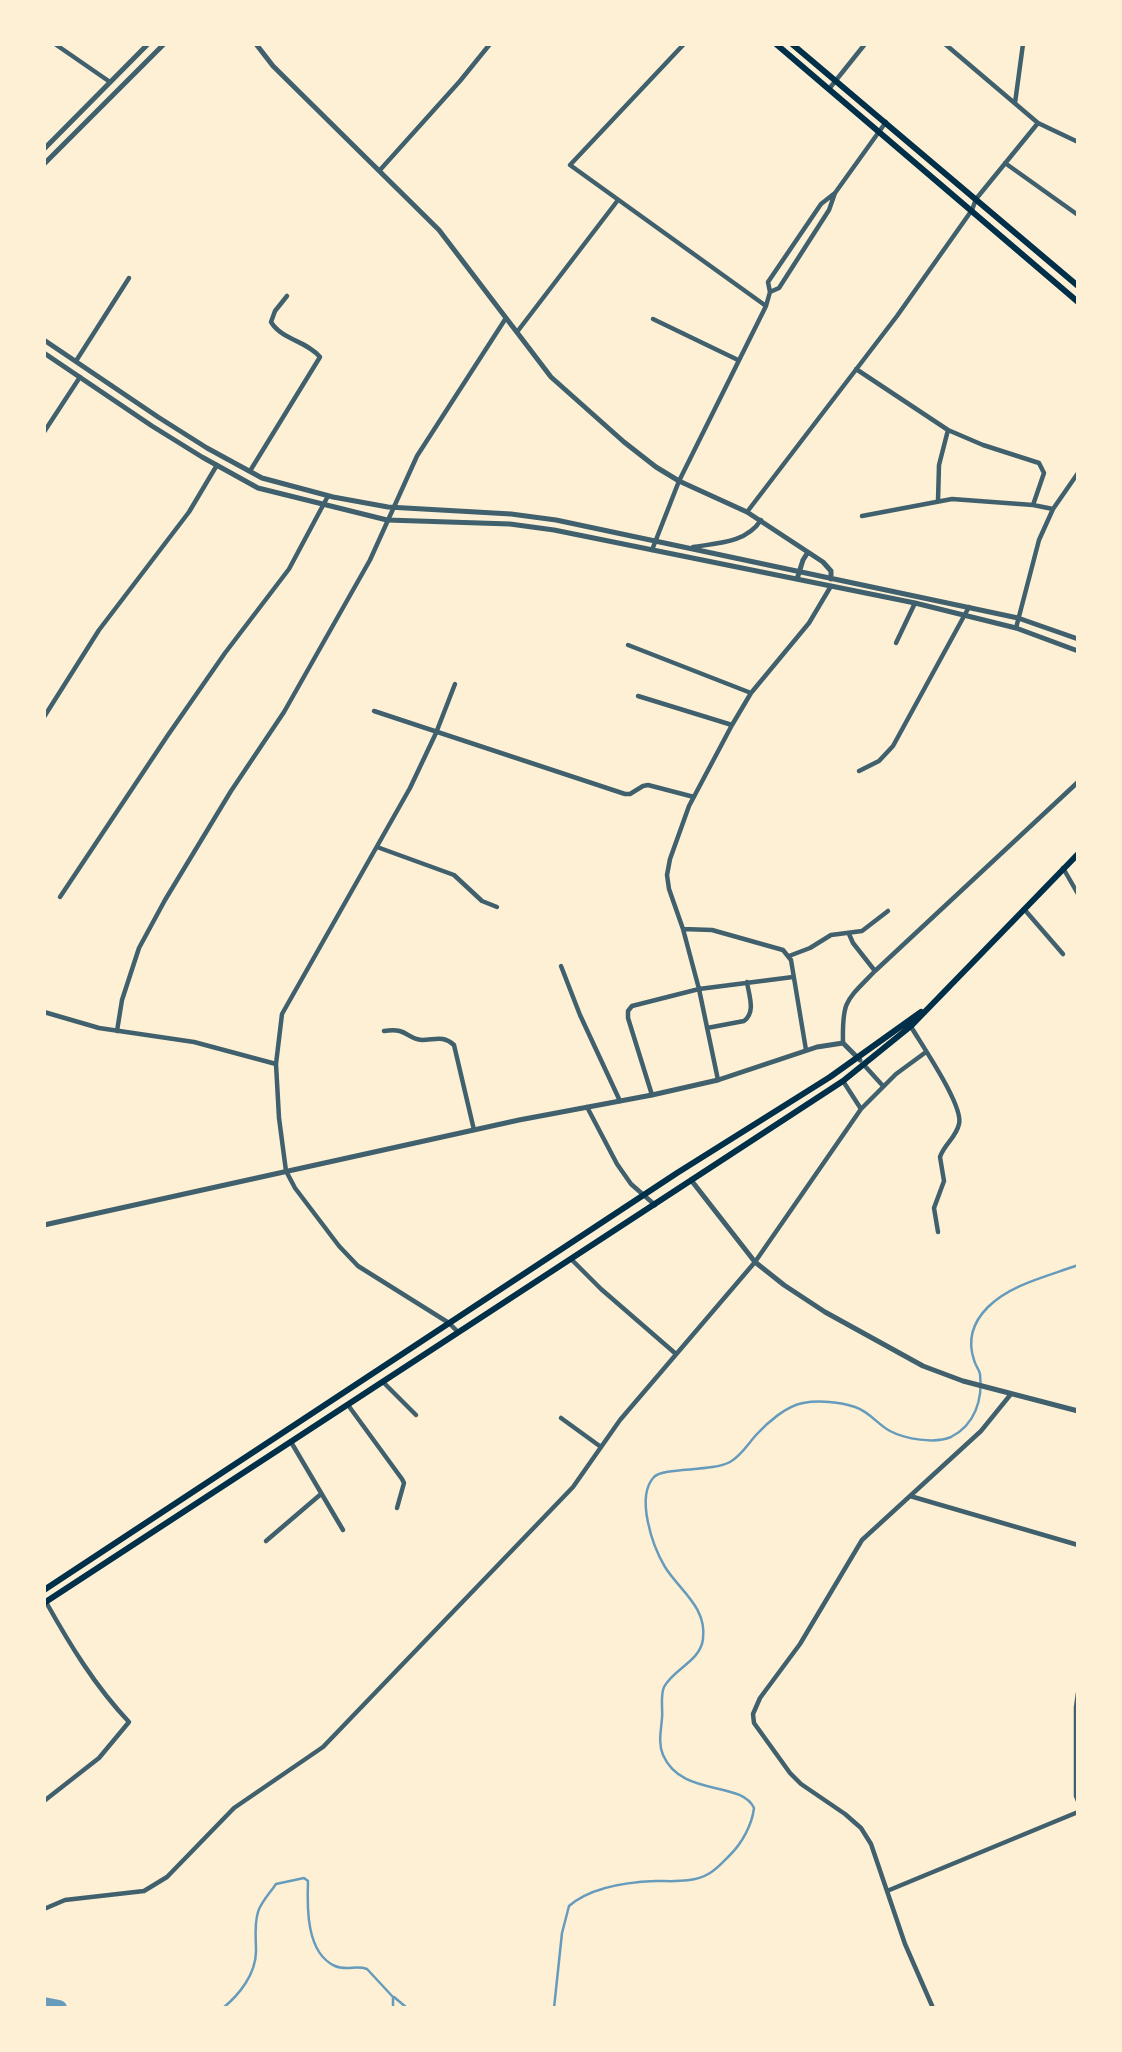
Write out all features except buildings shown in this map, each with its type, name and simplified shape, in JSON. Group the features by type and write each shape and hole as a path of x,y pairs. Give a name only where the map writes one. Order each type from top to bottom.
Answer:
{"main road":[{"path":"776,44 1078,302"},
{"path":"792,44 1078,286"},
{"path":"45,1603 843,1081 931,1005 1078,854"},
{"path":"44,1590 909,1023"}],"street":[{"path":"55,44 110,82"},
{"path":"44,149 148,44"},
{"path":"44,164 164,44"},
{"path":"256,44 273,66 380,170 455,248 551,377 570,395 634,450 679,481 761,520 823,562 831,571 831,586 809,623 751,693 732,725 677,835 667,875 699,989 718,1080"},
{"path":"380,170 490,44"},
{"path":"684,44 570,165 766,306"},
{"path":"829,89 865,44"},
{"path":"945,44 1038,123 1078,142"},
{"path":"1015,103 1023,44"},
{"path":"651,551 679,481 766,306 771,292 768,282 821,204 835,192 886,122"},
{"path":"747,512 856,369 972,210 976,199 1038,123"},
{"path":"1005,163 1078,215"},
{"path":"771,292 779,288 829,210 835,192"},
{"path":"517,332 618,200"},
{"path":"76,361 129,278"},
{"path":"250,471 320,357 312,349 280,332 271,322 275,310 287,296"},
{"path":"117,1031 122,1000 139,948 158,912 231,791 284,712 370,560 417,456 506,318"},
{"path":"653,319 738,360"},
{"path":"44,340 158,417 262,478 328,496 392,507 511,514 556,520 1018,618 1078,639"},
{"path":"44,352 152,426 258,488 387,520 510,524 554,530 915,603 1016,628 1078,651"},
{"path":"856,369 948,430 1042,466 1044,473 1033,505"},
{"path":"44,432 80,377"},
{"path":"938,501 939,465 948,430"},
{"path":"44,717 99,630 189,512 217,465"},
{"path":"1016,628 1039,540 1053,509 1078,473"},
{"path":"60,897 175,724 289,569 328,496"},
{"path":"862,516 952,499 1053,509"},
{"path":"692,548 742,538 754,531 761,520"},
{"path":"797,579 808,552"},
{"path":"896,643 915,603"},
{"path":"859,771 879,761 893,746 969,607"},
{"path":"628,645 751,693"},
{"path":"455,684 436,733 377,847 282,1014 276,1064 286,1171 295,1188 339,1246 358,1266 449,1323 458,1333"},
{"path":"638,696 732,725"},
{"path":"374,711 625,794 648,785 694,797"},
{"path":"883,1086 843,1043 844,1007 875,971 1078,782"},
{"path":"377,847 454,875 482,901 497,907"},
{"path":"1063,868 1078,894"},
{"path":"1023,908 1063,954"},
{"path":"789,956 810,948 831,934 849,934 863,930 888,911"},
{"path":"683,929 712,930 783,950 789,956 806,1051"},
{"path":"849,934 875,971"},
{"path":"561,966 580,1015 620,1101"},
{"path":"652,1095 628,1018 628,1011 635,1004 699,989 793,977"},
{"path":"707,1028 748,1018 751,1008 747,982"},
{"path":"44,1012 117,1031 194,1042 276,1064"},
{"path":"909,1023 950,1092 961,1119 956,1134 940,1157 944,1181 934,1208 938,1232"},
{"path":"384,1031 402,1030 421,1040 444,1038 454,1045 474,1130"},
{"path":"44,1225 474,1130 718,1080 806,1051 843,1043"},
{"path":"44,1909 65,1900 144,1891 167,1877 234,1808 323,1747 572,1487 620,1420 755,1262 861,1109 883,1086 926,1052"},
{"path":"843,1081 861,1109"},
{"path":"587,1107 617,1164 631,1184 655,1205"},
{"path":"691,1180 755,1262 825,1312 923,1366 963,1381 1078,1411"},
{"path":"571,1259 601,1289 676,1354"},
{"path":"383,1382 416,1415"},
{"path":"933,2008 905,1944 871,1844 861,1828 790,1773 754,1723 753,1714 760,1698 819,1615 862,1540 981,1431 1011,1394"},
{"path":"348,1405 404,1483 397,1508"},
{"path":"561,1418 601,1447"},
{"path":"291,1442 343,1530"},
{"path":"266,1541 321,1494"},
{"path":"910,1496 1078,1545"},
{"path":"44,1801 99,1758 129,1722 113,1705 72,1649 45,1603"},
{"path":"1078,1693 1078,1801"},
{"path":"887,1891 1078,1812"}],"waterway":[{"path":"554,2008 562,1933 569,1906 588,1894 622,1884 684,1881 704,1876 734,1850 746,1833 753,1814 754,1808 747,1799 683,1777 672,1768 661,1750 664,1687 668,1680 697,1654 703,1639 703,1628 697,1608 665,1567 651,1535 646,1497 654,1477 668,1472 730,1462 777,1416 790,1408 809,1402 829,1402 855,1407 890,1431 920,1440 951,1437 966,1426 976,1410 981,1383 971,1338 983,1313 1008,1292 1078,1265"},
{"path":"223,2008 235,1997 253,1968 256,1922 263,1901 276,1884 304,1878 308,1881 310,1928 318,1951 325,1960 335,1966 367,1969 393,1997 393,2008"},
{"path":"394,1997 407,2008"},
{"path":"44,2005 59,2008"}]}
